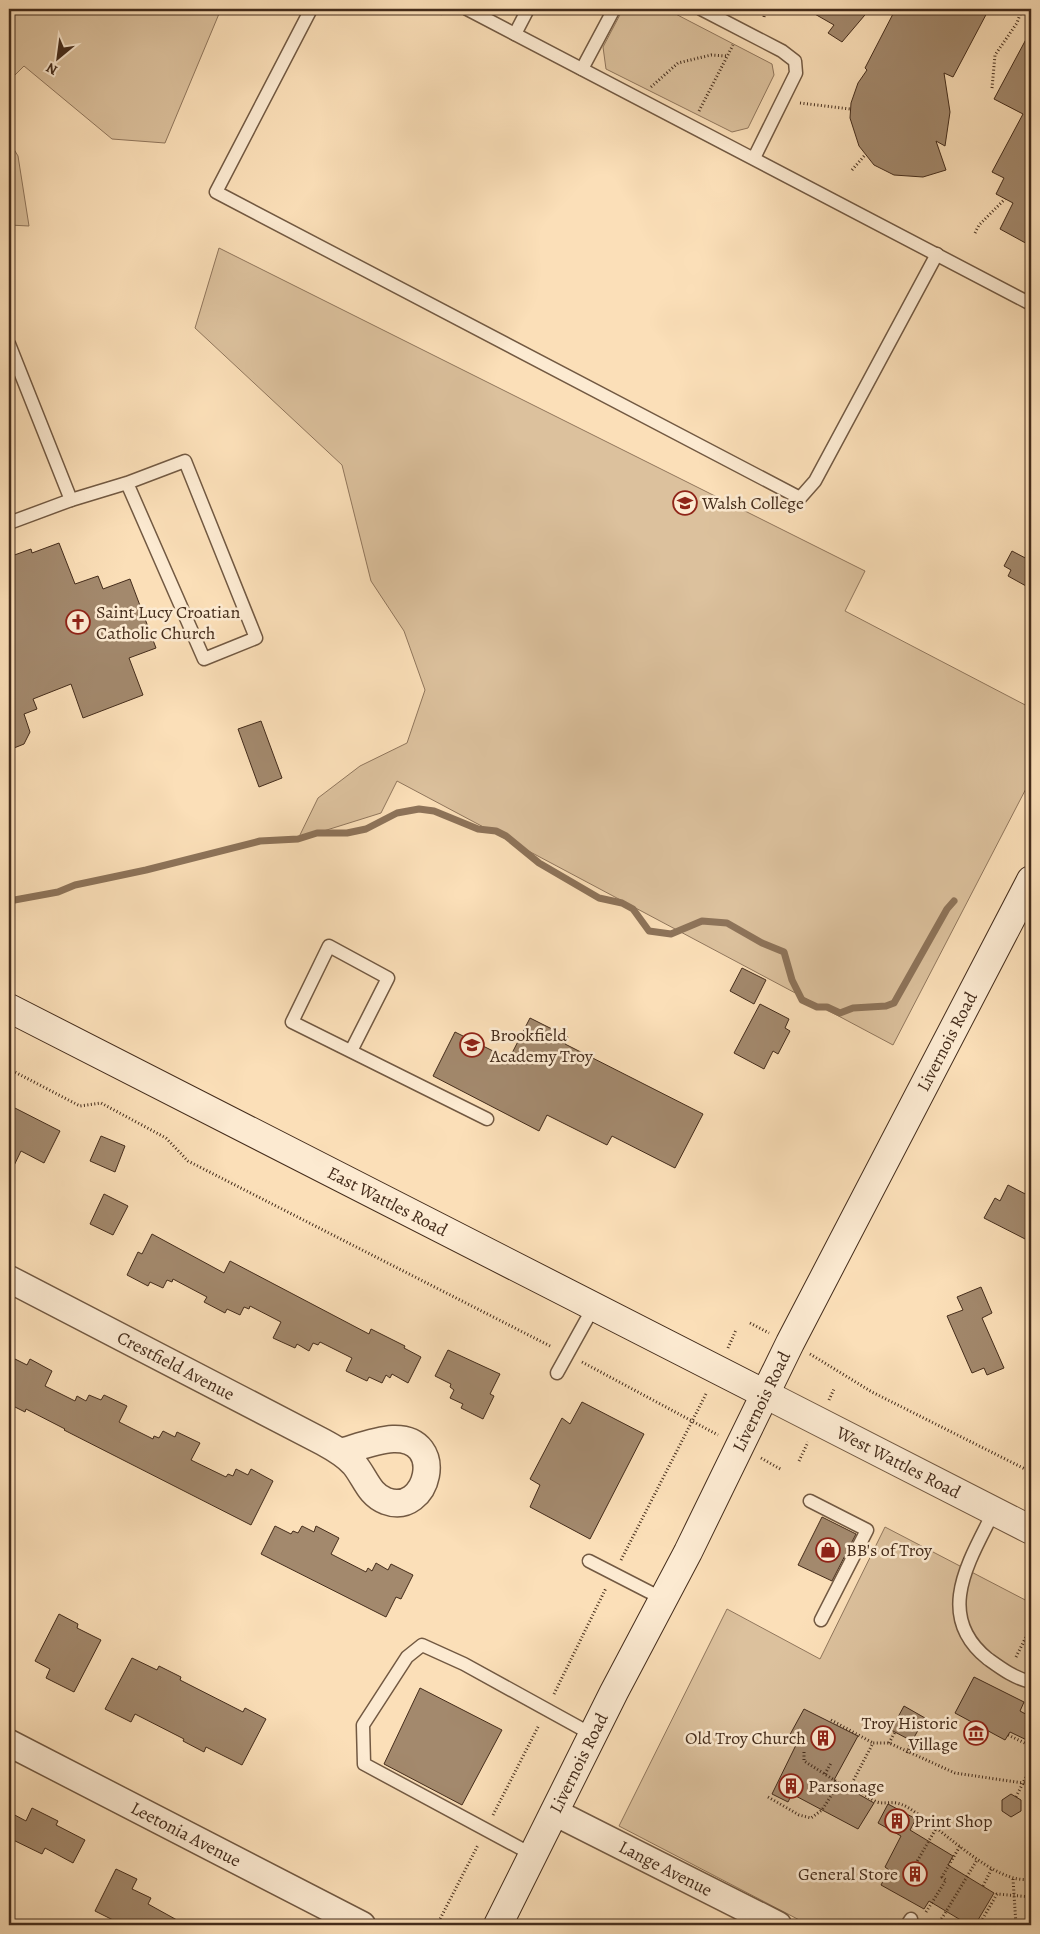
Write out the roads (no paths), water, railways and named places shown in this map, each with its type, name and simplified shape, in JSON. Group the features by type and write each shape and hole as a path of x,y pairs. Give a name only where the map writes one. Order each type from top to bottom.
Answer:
{"main road":[{"name":"Livernois Road","path":"498,1925 765,1394 1031,880"},
{"name":"East Wattles Road","path":"9,1008 593,1308 765,1394"},
{"name":"West Wattles Road","path":"765,1394 1031,1530"}],"street":[{"name":"Crestfield Avenue","path":"9,1279 341,1452"},
{"name":"Leetonia Avenue","path":"9,1743 362,1925"},
{"name":"Lange Avenue","path":"554,1812 778,1925"}],"lane":[{"path":"311,9 216,192 800,498 815,481 937,254"},
{"path":"467,9 1031,304"},
{"path":"515,34 528,9"},
{"path":"582,69 614,9"},
{"path":"701,9 782,52 795,61 796,73 754,158"},
{"path":"9,344 71,500"},
{"path":"9,523 185,461 256,638 204,659 127,483"},
{"path":"351,1051 388,978 329,946 292,1022 487,1119"},
{"path":"558,1373 593,1308"},
{"path":"810,1501 867,1530 821,1620"},
{"path":"994,1511 964,1572 958,1608 965,1631 980,1653 1014,1677 1031,1682"},
{"path":"590,1561 663,1599"},
{"path":"533,1856 364,1764 363,1724 407,1657 422,1645 464,1664 593,1735"}],"waterway":[{"path":"9,901 58,892 75,885 146,870 260,841 298,839 317,833 347,833 366,829 397,813 419,809 434,811 478,829 496,831 506,836 539,863 599,898 622,903 633,909 649,931 671,934 702,921 727,923 762,943 784,952 792,980 802,1000 817,1007 827,1007 840,1013 853,1008 886,1006 894,1003 947,909 954,901"}],"place":[{"name":"Walsh College","path":"685,503"},
{"name":"Saint Lucy Croatian Catholic Church","path":"78,622"},
{"name":"Brookfield Academy Troy","path":"472,1045"},
{"name":"BB's of Troy","path":"828,1550"},
{"name":"Troy Historic Village","path":"976,1733"},
{"name":"Old Troy Church","path":"823,1738"},
{"name":"Parsonage","path":"791,1786"},
{"name":"Print Shop","path":"897,1821"},
{"name":"General Store","path":"915,1874"}]}
